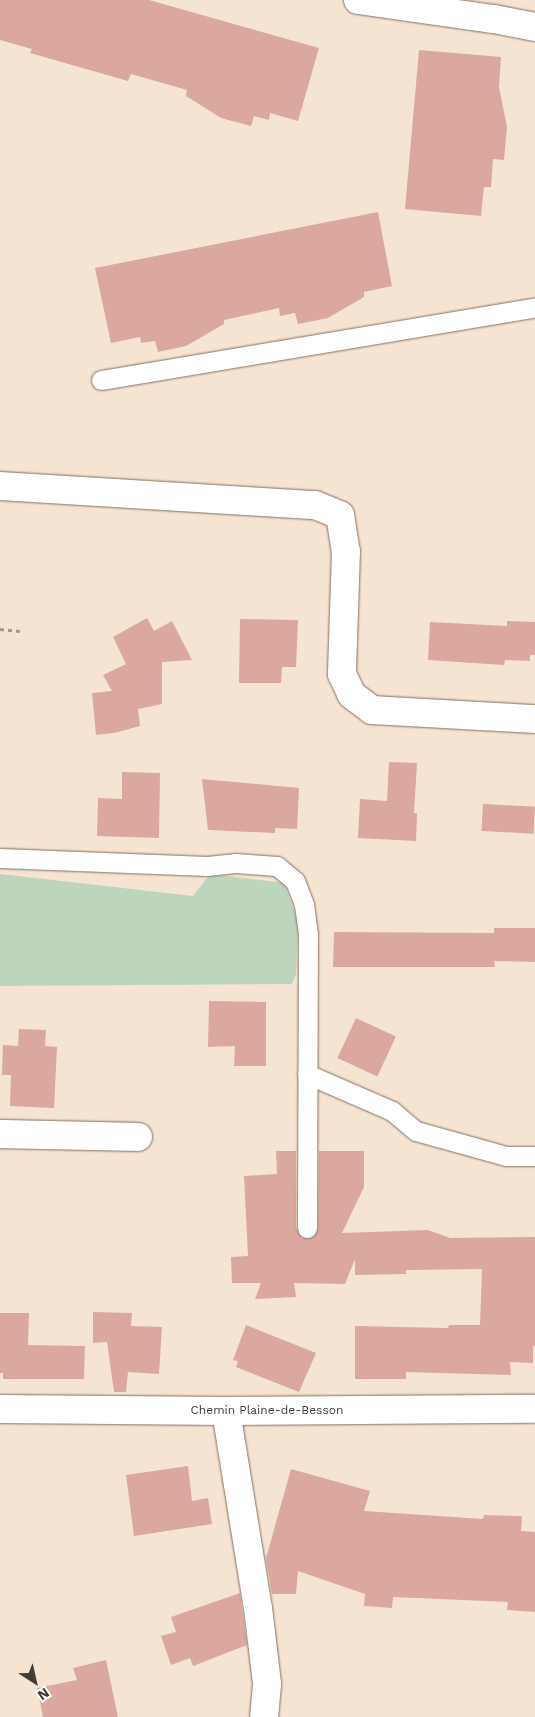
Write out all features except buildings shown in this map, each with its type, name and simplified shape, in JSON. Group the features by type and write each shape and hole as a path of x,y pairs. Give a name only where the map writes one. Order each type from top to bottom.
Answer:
{"street":[{"path":"358,0 494,19 535,27"},
{"path":"0,486 315,505 340,515 346,551 342,674 352,695 372,710 535,719"},
{"path":"0,1134 138,1137"},
{"name":"Chemin Plaine-de-Besson","path":"0,1409 226,1411 535,1409"},
{"path":"226,1411 258,1608 268,1684 264,1717"}],"lane":[{"path":"101,380 535,307"},
{"path":"0,858 207,866 235,863 277,866 295,881 304,905 308,933 307,1228"},
{"path":"307,1074 392,1111 416,1131 506,1156 535,1156"}],"path":[{"path":"0,629 20,631"}],"green space":[{"path":"0,874 193,896 210,874 284,883 298,922 296,974 292,984 0,986"}]}
